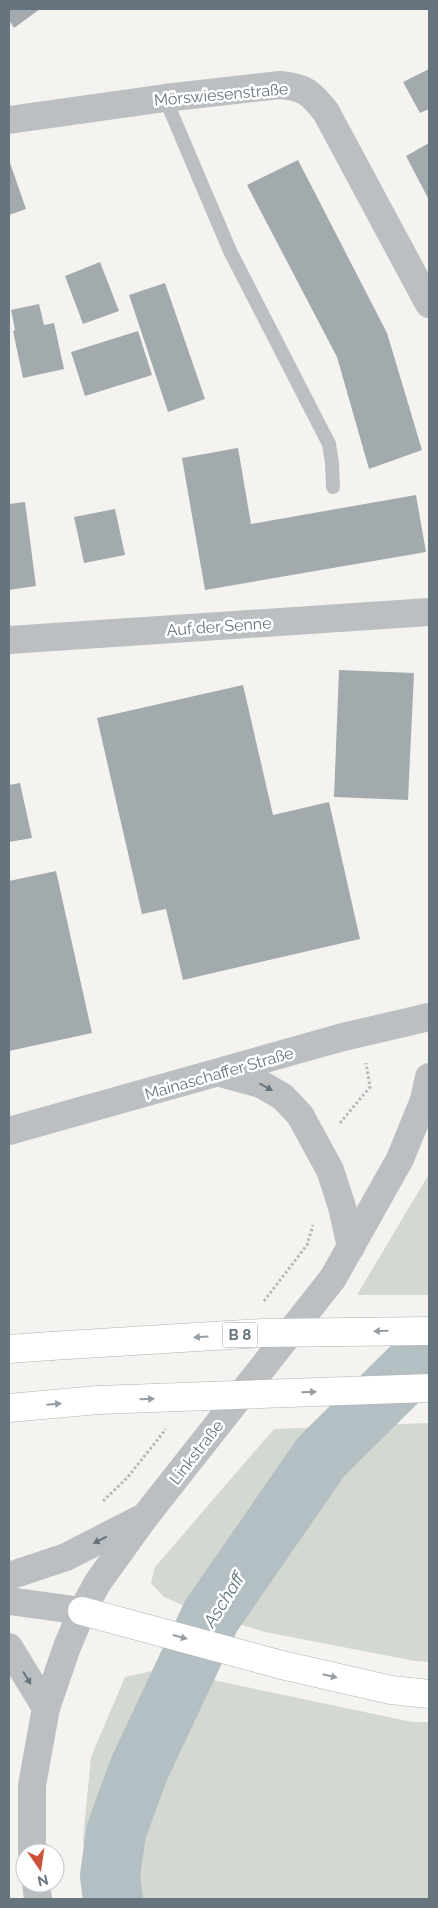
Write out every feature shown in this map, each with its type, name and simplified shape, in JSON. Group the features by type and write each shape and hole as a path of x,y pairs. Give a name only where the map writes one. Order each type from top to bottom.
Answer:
{"highway":[{"name":"B 8","path":"9,1348 262,1333 429,1331"},
{"path":"9,1408 98,1400 429,1388"},
{"path":"82,1611 282,1665 391,1690 429,1694"}],"street":[{"name":"Mörswiesenstraße","path":"9,120 165,98 280,85 295,86 312,95 326,112 429,304"},
{"name":"Auf der Senne","path":"9,640 429,612"},
{"name":"Mainaschaffer Straße","path":"9,1131 343,1037 429,1017"},
{"path":"220,1073 261,1084 283,1097 300,1115 330,1170 342,1207 351,1247"},
{"name":"Linkstraße","path":"32,1843 32,1785 46,1708 67,1647 82,1611 98,1582 144,1518 333,1278 400,1159 428,1091"},
{"path":"9,1576 66,1557 144,1518"},
{"path":"9,1601 82,1611"},
{"path":"9,1648 46,1708"}],"lane":[{"path":"165,98 230,251 329,444 333,487"}],"shaded area":[{"path":"429,1174 429,1295 357,1295"},
{"path":"429,1423 429,1662 415,1661 265,1632 192,1609 164,1597 151,1583 155,1567 274,1429"},
{"path":"152,1671 208,1679 412,1722 429,1722 429,1899 88,1899 83,1839 91,1757 125,1677"}],"building":[{"path":"9,9 40,9 14,28 9,20"},
{"path":"429,69 429,109 420,113 403,82"},
{"path":"429,143 429,200 406,156"},
{"path":"9,160 26,209 9,215"},
{"path":"298,160 387,333 422,450 369,469 337,357 247,185"},
{"path":"100,262 119,311 83,324 65,276"},
{"path":"165,283 205,399 168,412 129,295"},
{"path":"39,304 44,325 54,323 64,369 23,378 13,331 15,330 11,310"},
{"path":"138,331 152,375 85,396 71,352"},
{"path":"238,448 251,524 416,495 426,552 205,590 182,458"},
{"path":"25,502 36,586 9,590 9,504"},
{"path":"115,509 125,555 84,563 74,517"},
{"path":"339,670 414,673 408,800 334,797"},
{"path":"243,685 273,815 329,802 360,939 183,980 166,909 142,914 97,718"},
{"path":"20,783 32,838 9,842 9,785"},
{"path":"56,871 92,1033 9,1051 9,881"}],"waterway":[{"name":"Aschaff","path":"113,1899 110,1876 116,1832 139,1769 211,1616 321,1457 429,1350"}]}
